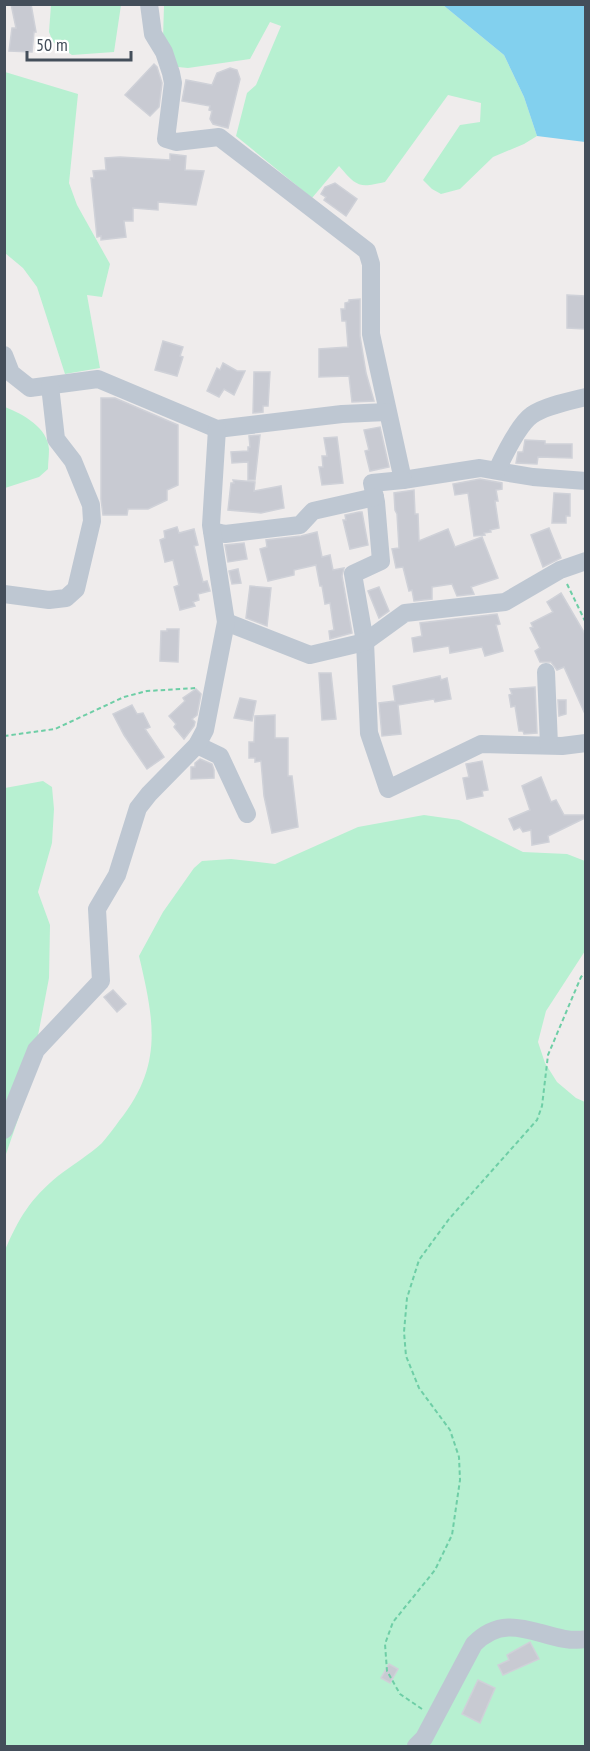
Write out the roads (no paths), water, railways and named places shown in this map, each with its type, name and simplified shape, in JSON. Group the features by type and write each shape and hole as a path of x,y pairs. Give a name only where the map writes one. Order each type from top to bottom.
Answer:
{"street":[{"path":"149,4 153,34 164,52 173,83 166,139 176,142 219,137 367,251 371,264 371,334 403,480"},
{"path":"4,355 11,373 30,388 98,380 217,429 342,414 387,412"},
{"path":"4,594 49,600 66,598 76,590 92,521 91,505 73,461 56,439 50,386"},
{"path":"497,470 508,446 532,415 585,397"},
{"path":"4,1130 36,1050 102,981 97,909 117,875 138,808 197,744 205,730 226,622 212,531 217,429"},
{"path":"585,481 533,477 480,468 372,483 381,561 353,574 365,642 369,733 388,789 481,744 585,743"},
{"path":"212,531 225,534 300,525 313,511 375,497"},
{"path":"226,622 310,655 365,642 405,613 505,602 560,570 585,561"},
{"path":"546,672 549,745"},
{"path":"197,744 220,756 247,814"},
{"path":"425,1744 435,1716 474,1644 489,1631 519,1628 572,1639 585,1639"}],"water":[{"path":"443,5 585,5 585,142 537,136 524,97 504,55"}]}
